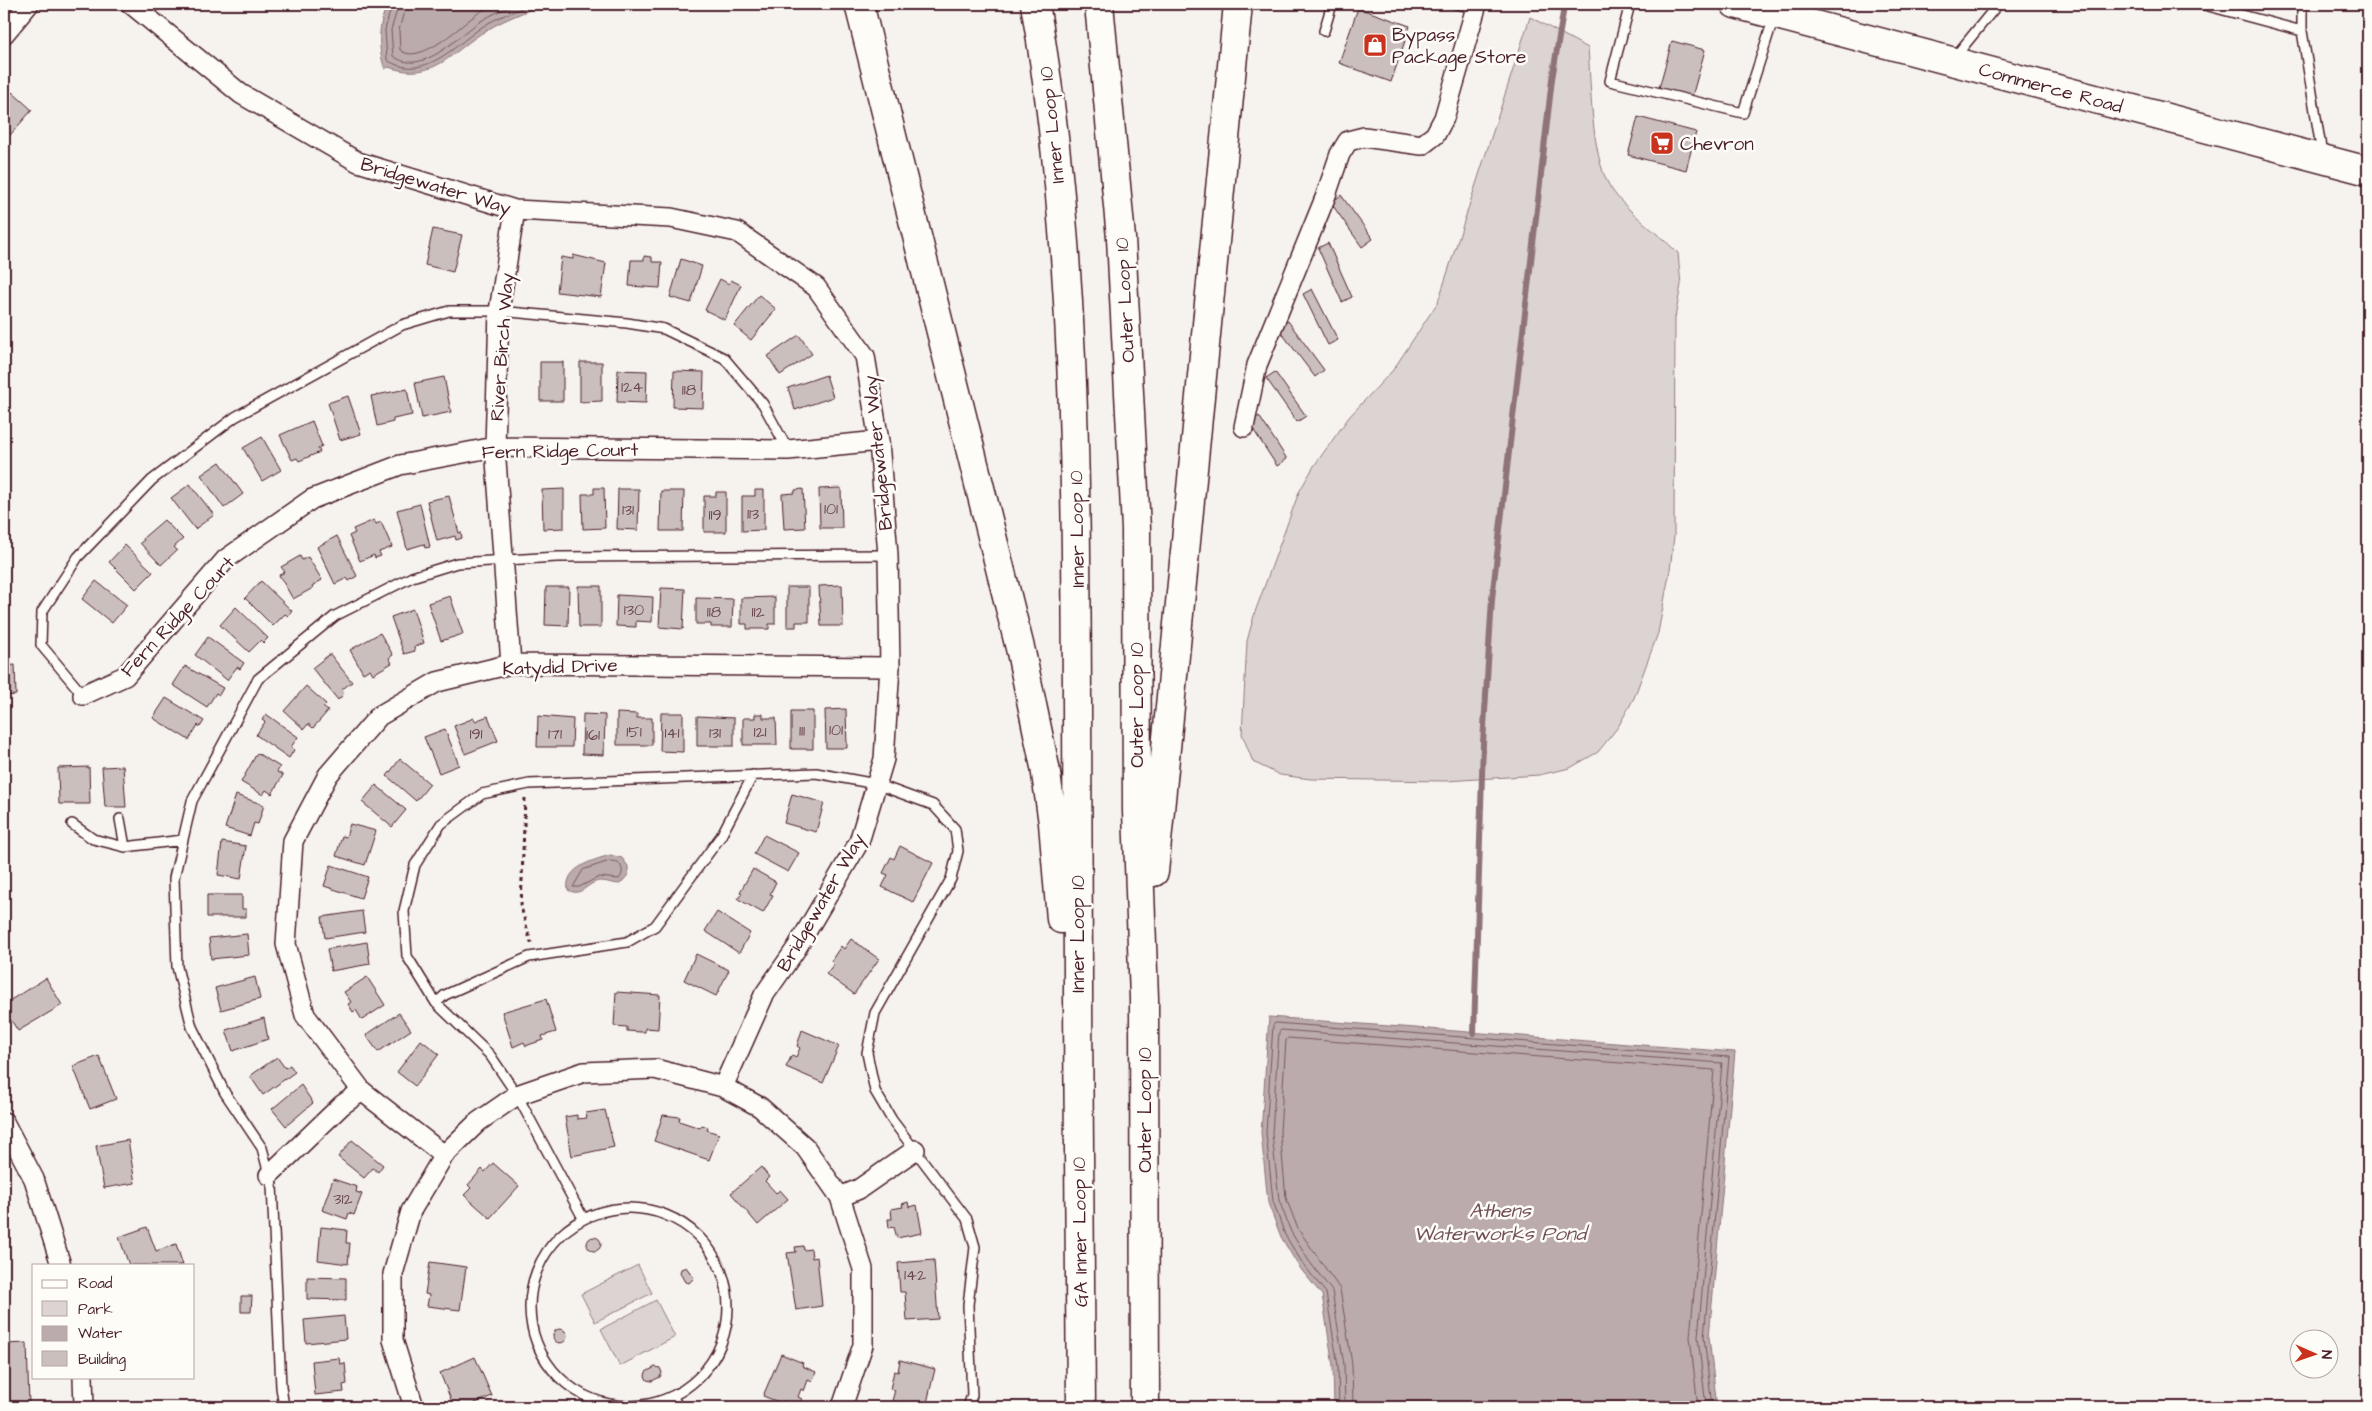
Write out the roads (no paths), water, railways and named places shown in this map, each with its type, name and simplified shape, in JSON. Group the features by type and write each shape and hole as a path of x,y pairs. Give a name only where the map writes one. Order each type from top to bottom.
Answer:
{"highway":[{"path":"860,4 1021,652 1045,768 1053,823 1060,910 1076,1056"},
{"name":"Inner Loop 10","path":"1034,4 1046,66 1068,280 1076,487 1076,1056"},
{"name":"Outer Loop 10","path":"1099,4 1121,238 1136,529 1137,811 1144,998 1145,1407"},
{"path":"1144,998 1158,816 1238,4"},
{"name":"Commerce Road","path":"1734,4 1788,12 1951,61 2368,171"},
{"name":"GA Inner Loop 10","path":"1076,1056 1081,1407"}],"street":[{"path":"4,34 29,4"},
{"name":"Bridgewater Way","path":"131,4 241,94 358,162 514,210 671,218 737,232 816,287 865,356 879,441 888,555 890,667 884,759 859,842 796,949 764,995 723,1087"},
{"path":"1244,427 1257,364 1325,198 1340,154 1348,141 1356,138 1364,137 1422,145 1435,135 1444,118 1476,6"},
{"name":"River Birch Way","path":"511,664 495,447 499,311 514,210"},
{"name":"Fern Ridge Court","path":"83,696 125,676 226,559 312,499 400,465 495,447 788,450 879,441"},
{"name":"Katydid Drive","path":"444,1155 362,1091 305,1015 286,944 293,841 328,775 379,716 437,682 511,664 890,667"},
{"path":"414,1407 393,1340 393,1274 410,1211 444,1155 478,1122 517,1095 584,1072 654,1069 723,1087 760,1107 806,1147 840,1197 863,1269 863,1345 842,1407"},
{"path":"269,1175 342,1105 362,1091"},
{"path":"4,1122 34,1179 61,1264"},
{"path":"840,1197 859,1189 915,1150"},
{"path":"82,1378 84,1407"}],"lane":[{"path":"1324,31 1332,4"},
{"path":"1456,4 1476,6"},
{"path":"1630,4 1610,81 1742,113 1788,12"},
{"path":"1951,61 1998,4"},
{"path":"2201,4 2302,31"},
{"path":"2302,4 2302,31 2323,159"},
{"path":"83,696 42,645 42,612 78,557 152,480 235,417 402,325 449,311 499,311 627,323 664,329 724,358 763,404 788,450"},
{"path":"284,1407 281,1387 272,1185 262,1148 225,1094 192,1027 177,967 174,878 192,801 258,679 335,616 412,577 458,563 503,558 888,555"},
{"path":"583,1218 517,1095 490,1055 436,1004 407,956 404,911 415,865 441,824 482,794 529,784 816,773 876,784 933,805 955,829 958,851 951,879 875,1013 867,1053 875,1091 892,1120 967,1219 975,1247 968,1305 972,1395 968,1407"},
{"path":"436,1004 445,995 532,956 627,942 655,926 721,836 753,776"},
{"path":"120,819 125,847"},
{"path":"72,824 93,840 125,847 183,840"},
{"path":"612,1208 644,1208 652,1210 674,1218 699,1236 718,1262 727,1292 727,1323 717,1353 708,1366 698,1379 673,1397 640,1407 605,1405 574,1391 549,1367 541,1352 533,1336 529,1302 537,1268 555,1239 583,1218 612,1208"},
{"path":"673,1397 678,1407"}],"water":[{"path":"388,4 544,4 494,26 431,68 419,71 405,71 388,67 385,69 382,61 380,36 382,19"},
{"path":"610,855 622,858 628,866 628,875 620,884 600,881 591,884 581,891 573,892 568,890 568,882 575,870 589,862"},
{"name":"Athens Waterworks Pond","path":"1269,1017 1735,1052 1709,1337 1717,1407 1334,1407 1333,1366 1322,1295 1299,1267 1281,1237 1268,1203 1261,1133"}],"waterway":[{"path":"1474,1033 1483,743 1492,599 1552,79 1564,7"}],"place":[{"name":"Bypass Package Store","path":"1375,45"},
{"name":"Chevron","path":"1662,143"}]}
